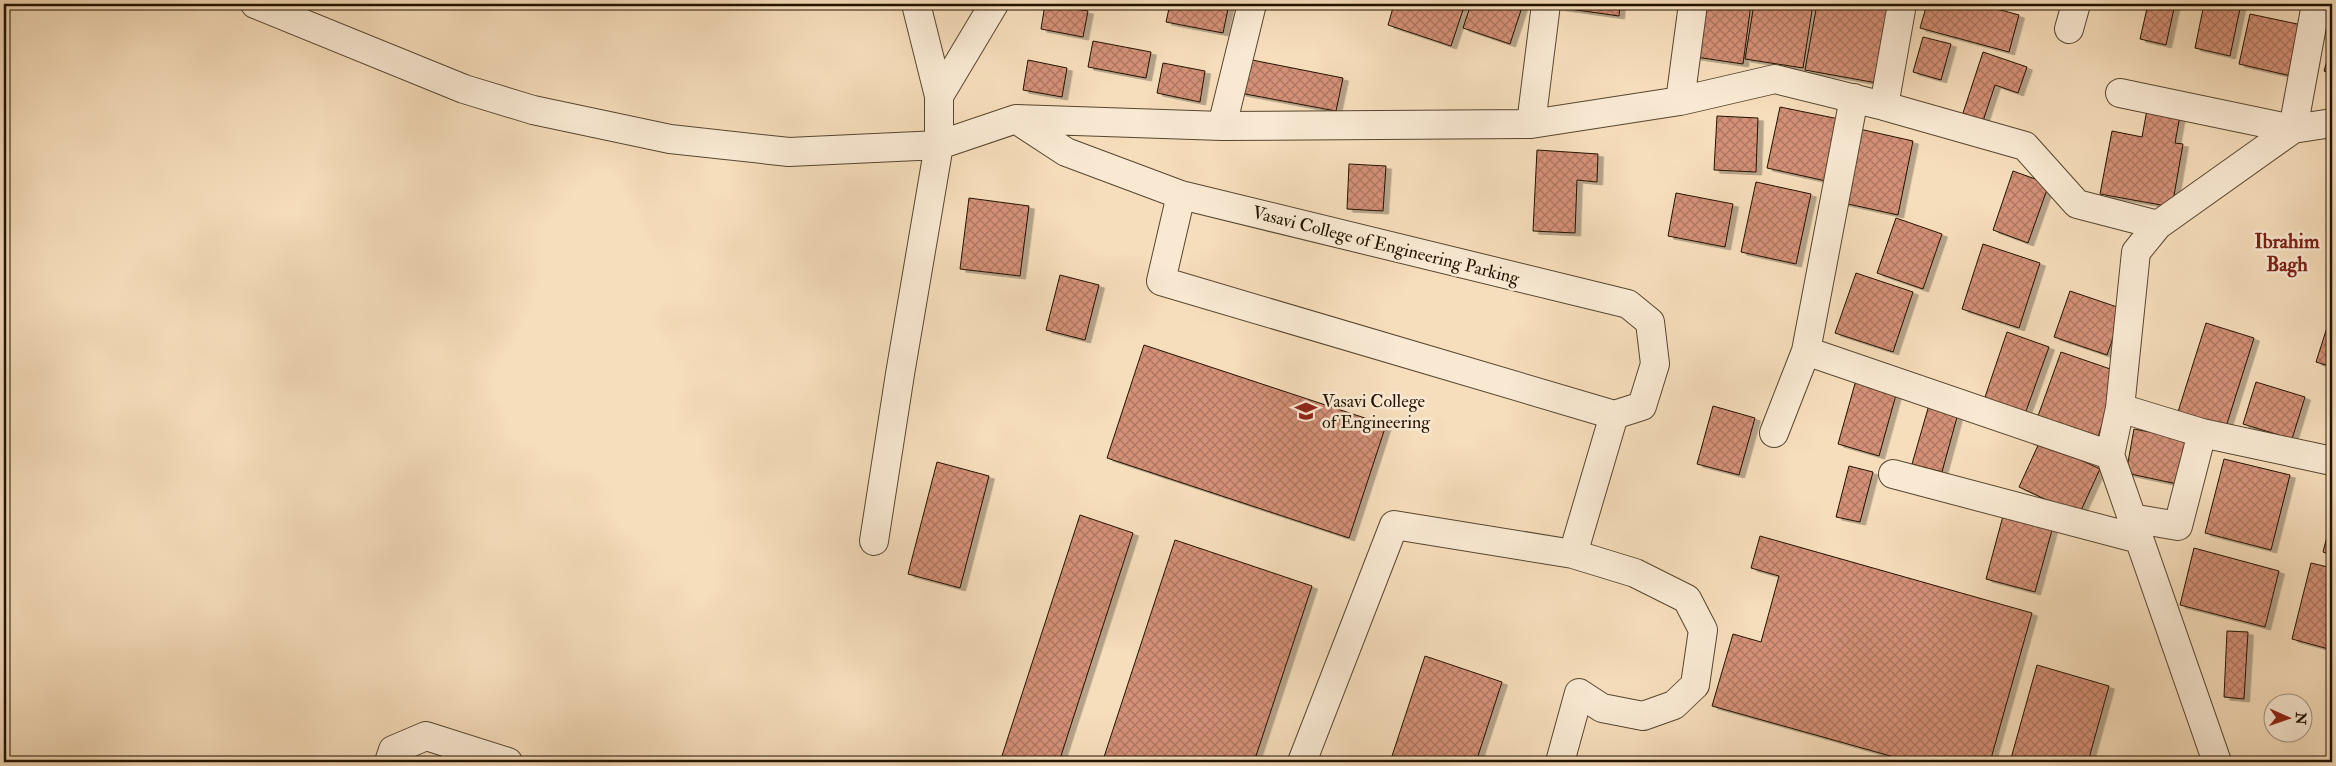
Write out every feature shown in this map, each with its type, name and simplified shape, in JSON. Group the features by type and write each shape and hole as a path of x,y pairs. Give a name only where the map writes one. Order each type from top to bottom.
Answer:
{"street":[{"path":"255,4 464,89 533,110 661,137 789,152 939,146 1016,119 1222,126 1531,124 1680,101 1775,79 1884,106 2025,146 2078,204 2158,225"},
{"path":"874,541 939,146 939,96 916,4"},
{"path":"939,96 994,4"},
{"path":"1222,126 1252,4"},
{"path":"1531,124 1546,4"},
{"path":"1680,101 1693,4"},
{"path":"1884,106 1902,4"},
{"path":"2218,762 2110,455 2120,408 2136,252 2158,225 2293,129 2316,4"},
{"path":"2120,93 2293,129 2332,123"},
{"path":"1774,433 1806,351 1854,98"},
{"name":"Vasavi College of Engineering Parking","path":"1016,119 1066,152 1181,195 1628,304 1650,322 1655,364 1642,406 1614,415"},
{"path":"1181,195 1161,281 1614,415 1573,554"},
{"path":"1806,351 2110,455"},
{"path":"2120,408 2202,433 2332,461"},
{"path":"1892,474 2135,528 2178,526 2202,433"},
{"path":"1302,762 1394,525 1573,554 1635,573 1687,599 1703,630 1695,685 1674,705 1643,716 1602,708 1579,693 1560,762"},
{"path":"389,762 393,750 426,736 508,762"}],"building":[{"path":"1045,4 1088,11 1083,37 1041,29"},
{"path":"1170,4 1229,4 1223,33 1166,22"},
{"path":"1394,4 1465,4 1451,46 1388,25"},
{"path":"1471,4 1523,4 1510,44 1463,28"},
{"path":"1555,4 1620,4 1619,16 1555,7"},
{"path":"1696,4 1751,4 1743,64 1689,56"},
{"path":"1754,4 1813,4 1803,68 1745,59"},
{"path":"1817,4 1892,4 1877,83 1805,70"},
{"path":"1927,4 1979,4 2019,15 2009,52 1920,28"},
{"path":"2148,4 2175,4 2166,45 2140,39"},
{"path":"2204,4 2241,4 2230,56 2195,48"},
{"path":"2250,14 2302,25 2291,76 2239,64"},
{"path":"1923,37 1951,44 1941,80 1913,72"},
{"path":"1093,41 1151,52 1146,78 1088,67"},
{"path":"2332,44 2332,74 2324,71"},
{"path":"1983,52 2027,67 2018,93 1995,85 1983,121 1963,113"},
{"path":"1247,59 1343,78 1336,111 1240,93"},
{"path":"1028,60 1067,68 1062,97 1023,90"},
{"path":"1163,63 1205,71 1200,102 1157,93"},
{"path":"2148,104 2181,110 2175,143 2183,144 2172,207 2100,194 2112,131 2142,137"},
{"path":"1780,107 1839,119 1826,181 1767,168"},
{"path":"1717,116 1758,118 1756,172 1714,170"},
{"path":"1855,128 1913,141 1898,215 1839,202"},
{"path":"1537,150 1598,154 1597,182 1577,180 1575,233 1533,231"},
{"path":"1349,164 1386,166 1383,211 1347,209"},
{"path":"2013,171 2049,184 2028,243 1993,230"},
{"path":"1756,182 1811,194 1796,264 1741,252"},
{"path":"1676,193 1733,204 1725,247 1668,236"},
{"path":"969,198 1029,206 1020,276 960,269"},
{"path":"1896,218 1942,234 1923,289 1877,273"},
{"path":"1983,244 2040,263 2019,328 1962,309"},
{"path":"1856,273 1913,292 1893,352 1835,333"},
{"path":"1060,275 1099,285 1085,340 1046,330"},
{"path":"2070,291 2123,309 2107,355 2054,337"},
{"path":"2330,318 2332,319 2332,367 2316,362"},
{"path":"2206,323 2254,338 2225,430 2177,415"},
{"path":"2007,332 2049,347 2025,414 1984,400"},
{"path":"1144,345 1386,425 1349,538 1107,458"},
{"path":"2061,352 2119,372 2098,437 2038,416"},
{"path":"1858,373 1899,384 1879,456 1838,444"},
{"path":"2256,382 2305,397 2292,439 2243,424"},
{"path":"1931,398 1960,406 1942,472 1912,464"},
{"path":"1713,406 1755,418 1739,475 1697,464"},
{"path":"2134,429 2186,439 2177,484 2126,473"},
{"path":"2040,441 2100,469 2079,515 2019,487"},
{"path":"2224,459 2290,475 2271,550 2205,533"},
{"path":"937,462 989,476 960,588 908,574"},
{"path":"1849,466 1873,472 1860,522 1836,517"},
{"path":"1080,515 1133,533 1059,762 1000,762"},
{"path":"2003,516 2052,530 2035,592 1986,579"},
{"path":"2332,517 2332,555 2323,552"},
{"path":"1760,536 2032,613 1990,762 1912,762 1712,706 1733,634 1761,642 1779,576 1751,568"},
{"path":"1175,540 1312,586 1254,762 1120,762 1104,757"},
{"path":"2194,548 2279,571 2265,627 2180,605"},
{"path":"2311,563 2332,568 2332,650 2292,639"},
{"path":"2227,631 2248,632 2244,699 2224,697"},
{"path":"1425,656 1502,682 1476,762 1390,762"},
{"path":"2037,665 2109,686 2088,762 2010,762"}],"place":[{"name":"Vasavi College of Engineering","path":"1306,411"}],"district":[{"name":"Ibrahim Bagh","path":"2287,252"}]}
